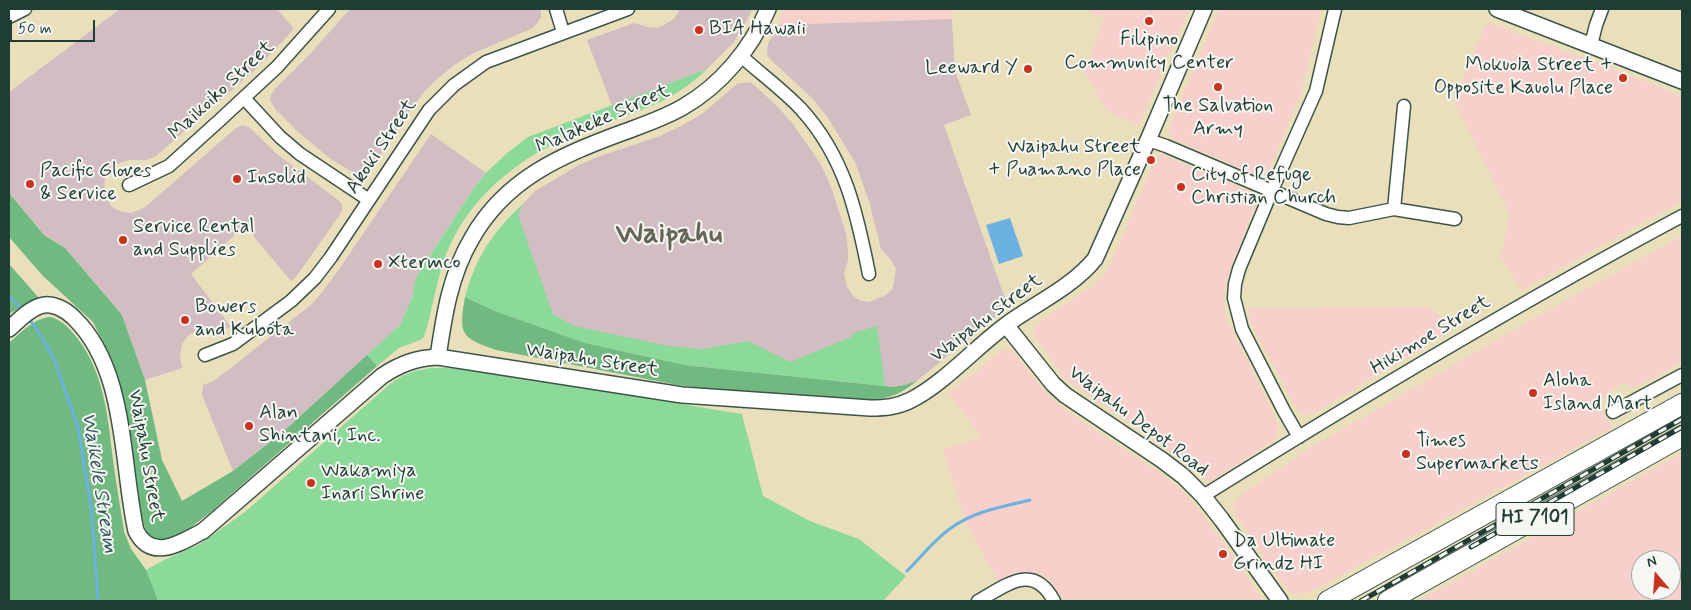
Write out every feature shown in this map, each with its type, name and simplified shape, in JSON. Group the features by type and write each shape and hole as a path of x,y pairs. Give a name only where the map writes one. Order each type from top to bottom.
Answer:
{"main road":[{"name":"HI 7101","path":"1328,601 1682,404"},
{"name":"HI 7101","path":"1388,601 1682,436"}],"street":[{"path":"9,18 25,9"},
{"name":"Maikoiko Street","path":"128,185 169,166 276,67 329,9"},
{"path":"556,9 563,32"},
{"name":"Akoki Street","path":"205,355 233,344 291,301 304,289 331,257 429,110 454,85 486,62 628,9"},
{"name":"Malakeke Street","path":"438,357 449,293 461,259 472,237 486,217 507,194 525,179 565,155 658,119 682,108 705,92 724,76 741,56 753,39 768,9"},
{"name":"Waipahu Street","path":"9,329 31,311 39,306 46,305 64,310 80,323 97,350 110,380 117,407 136,531 141,540 155,548 175,545 203,531 382,376 395,367 424,358 438,357 682,395 888,408 912,399 932,386 1006,325 1066,285 1085,270 1095,259 1204,9"},
{"path":"1299,437 1242,329 1234,298 1235,284 1239,269 1272,190 1316,91 1335,9"},
{"path":"1497,9 1682,81"},
{"path":"1591,45 1602,9"},
{"path":"741,56 782,90 803,111 828,147 844,178 852,199 869,274"},
{"path":"244,98 280,137 300,154 369,200"},
{"path":"1394,209 1404,106"},
{"path":"1148,140 1326,214 1349,218 1394,209 1455,219"},
{"name":"Hikimoe Street","path":"1203,496 1506,313 1604,257 1682,216"},
{"name":"Waipahu Depot Road","path":"1006,325 1053,384 1065,395 1162,460 1183,476 1203,496 1280,601"},
{"path":"1613,412 1682,374"},
{"path":"978,601 1019,580 1031,580 1040,583 1048,590 1054,601"}],"shaded area":[{"path":"120,9 277,9 294,29 256,69 156,156 147,160 129,160 117,164 110,170 105,179 104,189 107,200 112,207 122,212 131,213 144,208 236,128 242,125 249,127 277,154 342,205 339,216 291,281 245,226 191,274 231,327 196,331 188,336 182,344 180,357 182,368 145,380 122,315 65,248 44,235 9,193 9,92"},
{"path":"350,9 540,9 541,18 533,28 474,53 457,63 437,79 410,111 372,168 368,172 358,174 328,157 298,132 275,109 270,99 275,89 309,55"},
{"path":"680,9 752,9 734,42 707,69 612,106 587,40 634,23 658,28 674,19"},
{"path":"784,9 952,9 952,19 778,25"},
{"path":"1083,9 1189,9 1139,125 1107,111 1085,72 1104,18"},
{"path":"1219,9 1321,9 1301,92 1270,168 1256,175 1173,139 1169,133 1169,128"},
{"path":"952,19 955,71 971,115 944,125 1008,307 918,380 893,387 684,365 585,343 489,286 504,243 524,203 535,191 579,165 660,136 683,125 702,114 737,84 747,82 752,83 777,106 793,124 820,163 831,187 846,233 848,260 844,274 847,287 853,296 861,301 869,302 886,295 893,288 896,269 892,261 881,249 869,201 855,162 828,118 814,100 770,59 767,54 768,44 778,25"},
{"path":"1487,22 1663,88 1682,98 1682,201 1521,290 1501,257 1510,215 1454,100"},
{"path":"431,134 486,173 474,188 416,277 412,298 400,325 284,431 233,471 202,395 203,385 214,381 312,304 335,275"},
{"path":"1161,154 1254,193 1257,197 1228,275 1223,297 1227,322 1274,414 1278,433 1273,441 1211,481 1205,479 1165,447 1065,379 1035,337 1034,332 1036,325 1094,285 1108,270 1155,159"},
{"path":"1682,236 1682,362 1638,386 1633,388 1625,383 1605,393 1599,405 1612,428 1308,593 1294,594 1287,589 1233,509 1239,497 1307,450 1566,300"},
{"path":"1428,307 1455,328 1309,415 1304,414 1295,407 1251,322 1248,309"},
{"path":"1003,350 1012,351 1046,393 1059,404 1164,476 1184,493 1208,521 1263,601 1064,601 1048,578 1039,573 1019,573 999,583 966,523 943,450 983,437 948,394"},
{"path":"1682,453 1682,601 1418,601 1485,564"}],"green space":[{"path":"707,69 668,98 640,111 570,136 526,160 506,174 472,209 458,229 443,263 424,337 399,348 377,366 367,355 400,325 412,298 416,277 474,188 486,173 506,154 528,137"},
{"path":"9,193 44,235 65,248 122,315 145,380 162,460 182,501 233,471 284,431 367,355 377,366 212,511 186,531 168,539 152,537 146,531 140,512 125,402 112,360 93,322 43,276 9,237"},
{"path":"524,203 518,215 553,314 574,326 669,346 702,349 748,341 790,362 851,337 853,333 877,326 885,386 684,365 585,343 495,311 465,297 480,257 503,224"},
{"path":"9,264 39,298 9,314"},
{"path":"465,297 495,311 585,343 684,365 893,387 918,380 896,394 871,400 721,390 678,385 496,350 485,346 469,338 465,333 462,320"},
{"path":"50,317 62,322 71,331 87,352 94,368 104,400 124,532 131,549 146,570 200,544 245,512 390,384 402,376 415,371 430,368 447,368 491,373 742,414 763,496 810,521 859,539 906,576 883,601 9,601 9,343 33,323"},
{"path":"50,317 62,322 71,331 87,352 94,368 104,400 124,532 131,549 146,570 158,601 9,601 9,343 33,323"}],"water":[{"path":"1010,218 1023,256 999,264 986,225"}],"waterway":[{"name":"Waikele Stream","path":"9,296 23,310"},
{"name":"Waikele Stream","path":"28,317 54,359 78,427 92,514 98,601"},
{"path":"907,571 939,538 960,522 989,510 1030,500"}],"railway":[{"path":"1361,601 1682,419"},
{"path":"1471,547 1682,427"}],"place":[{"name":"Filipino Community Center","path":"1149,21"},
{"name":"BIA Hawaii","path":"699,30"},
{"name":"Leeward Y","path":"1028,69"},
{"name":"Mokuola Street + Opposite Kauolu Place","path":"1623,78"},
{"name":"The Salvation Army","path":"1218,87"},
{"name":"Waipahu Street + Puamano Place","path":"1151,160"},
{"name":"Insolid","path":"237,179"},
{"name":"Pacific Gloves & Service","path":"30,184"},
{"name":"City of Refuge Christian Church","path":"1181,187"},
{"name":"Service Rental and Supplies","path":"123,240"},
{"name":"Xtermco","path":"378,264"},
{"name":"Bowers and Kubota","path":"185,320"},
{"name":"Aloha Island Mart","path":"1533,393"},
{"name":"Alan Shintani, Inc.","path":"249,426"},
{"name":"Times Supermarkets","path":"1406,454"},
{"name":"Wakamiya Inari Shrine","path":"311,483"},
{"name":"Da Ultimate Grindz HI","path":"1223,554"}],"district":[{"name":"Waipahu","path":"669,236"}]}
